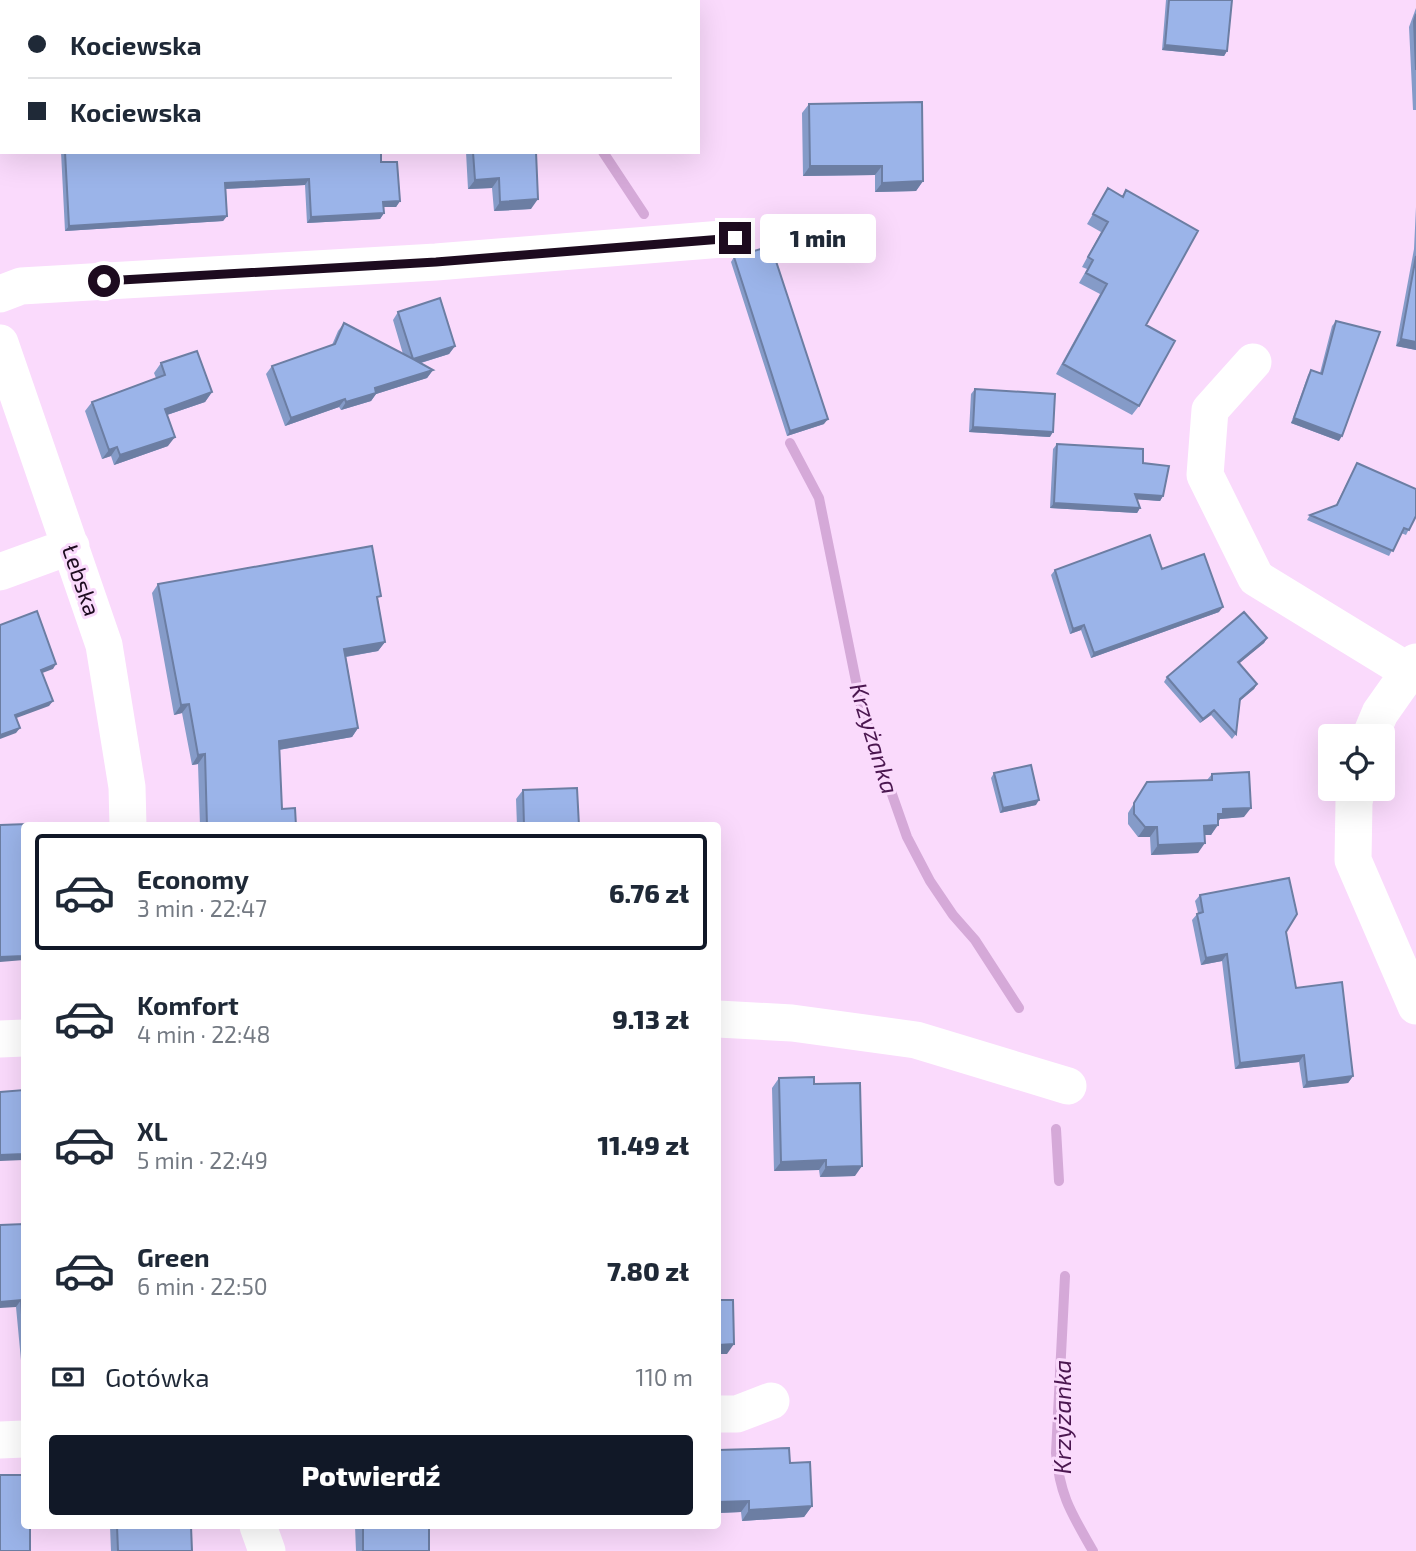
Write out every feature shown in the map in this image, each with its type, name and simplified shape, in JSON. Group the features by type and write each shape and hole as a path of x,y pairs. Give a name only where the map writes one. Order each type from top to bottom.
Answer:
{"street":[{"path":"0,294 21,286 436,262 735,238"},
{"name":"Łebska","path":"0,343 104,645 127,786 128,822"},
{"path":"1253,362 1210,410 1205,475 1256,578 1414,670 1380,713 1375,724"},
{"path":"0,572 71,546"},
{"path":"1354,801 1353,860 1416,1006"},
{"path":"721,1019 792,1023 916,1040 1068,1087"},
{"path":"0,1039 21,1038"},
{"path":"721,1414 737,1414 771,1401"},
{"path":"0,1440 21,1439"},
{"path":"259,1529 267,1551"}],"building":[{"path":"1169,0 1232,0 1227,51 1165,45"},
{"path":"1416,14 1416,70 1414,21"},
{"path":"922,102 923,181 882,183 882,166 810,166 809,104"},
{"path":"65,154 381,154 381,162 397,162 400,201 383,202 384,213 311,217 309,179 225,183 227,216 69,226"},
{"path":"473,154 536,154 538,199 500,202 499,178 475,180"},
{"path":"1108,188 1123,197 1126,190 1198,231 1146,325 1175,341 1139,406 1063,364 1107,284 1086,273 1093,260 1088,257 1108,222 1093,214"},
{"path":"771,246 828,419 790,431 734,257"},
{"path":"1416,256 1416,342 1401,339"},
{"path":"440,298 455,346 413,359 398,312"},
{"path":"1336,321 1380,332 1342,436 1294,418 1311,370 1322,374"},
{"path":"344,323 433,370 375,388 376,393 346,402 345,399 291,418 272,366 335,344"},
{"path":"197,351 212,392 165,409 175,437 120,455 117,447 109,450 92,402 165,375 161,363"},
{"path":"975,389 1055,394 1053,432 973,427"},
{"path":"1057,444 1143,449 1143,463 1169,466 1163,496 1135,494 1140,508 1054,503"},
{"path":"1357,463 1416,489 1416,516 1409,530 1404,528 1393,551 1310,515 1337,505"},
{"path":"1150,535 1162,569 1204,554 1223,607 1094,653 1084,625 1073,629 1055,570"},
{"path":"372,546 381,596 377,597 385,642 344,649 358,728 279,741 282,809 295,808 296,822 207,822 205,754 198,755 189,704 181,705 158,584"},
{"path":"37,611 56,664 41,670 53,701 15,715 20,728 0,735 0,625"},
{"path":"1244,612 1267,638 1238,662 1257,684 1240,699 1236,734 1214,710 1203,719 1167,677"},
{"path":"1031,765 1039,800 1003,808 994,773"},
{"path":"1249,772 1251,808 1223,809 1223,814 1218,814 1218,825 1204,826 1205,843 1158,845 1157,827 1145,827 1134,814 1134,803 1147,782 1212,780 1212,774"},
{"path":"577,788 579,822 524,822 523,790"},
{"path":"21,824 21,956 0,957 0,825"},
{"path":"1289,878 1297,914 1286,932 1296,988 1342,982 1353,1076 1307,1082 1304,1055 1240,1063 1227,954 1206,958 1197,914 1203,912 1200,895"},
{"path":"814,1077 814,1084 860,1083 862,1166 826,1167 826,1160 781,1162 779,1078"},
{"path":"21,1090 21,1154 0,1155 0,1092"},
{"path":"21,1224 21,1300 0,1302 0,1225"},
{"path":"721,1300 733,1300 734,1344 721,1345"},
{"path":"789,1448 790,1463 810,1462 812,1506 749,1510 749,1501 721,1502 721,1450"},
{"path":"0,1475 21,1475 21,1529 30,1529 30,1551 0,1551"},
{"path":"117,1529 191,1529 192,1551 118,1551"},
{"path":"363,1529 429,1529 429,1551 363,1551"}],"waterway":[{"name":"Krzyżanka","path":"604,154 644,214"},
{"name":"Krzyżanka","path":"790,443 819,498 861,706 907,837 930,881 953,915 975,940 1019,1008"},
{"name":"Krzyżanka","path":"1056,1129 1059,1181"},
{"name":"Krzyżanka","path":"1065,1276 1056,1453 1064,1494 1093,1551"}],"route":[{"path":"104,281 436,262 735,238"}]}
